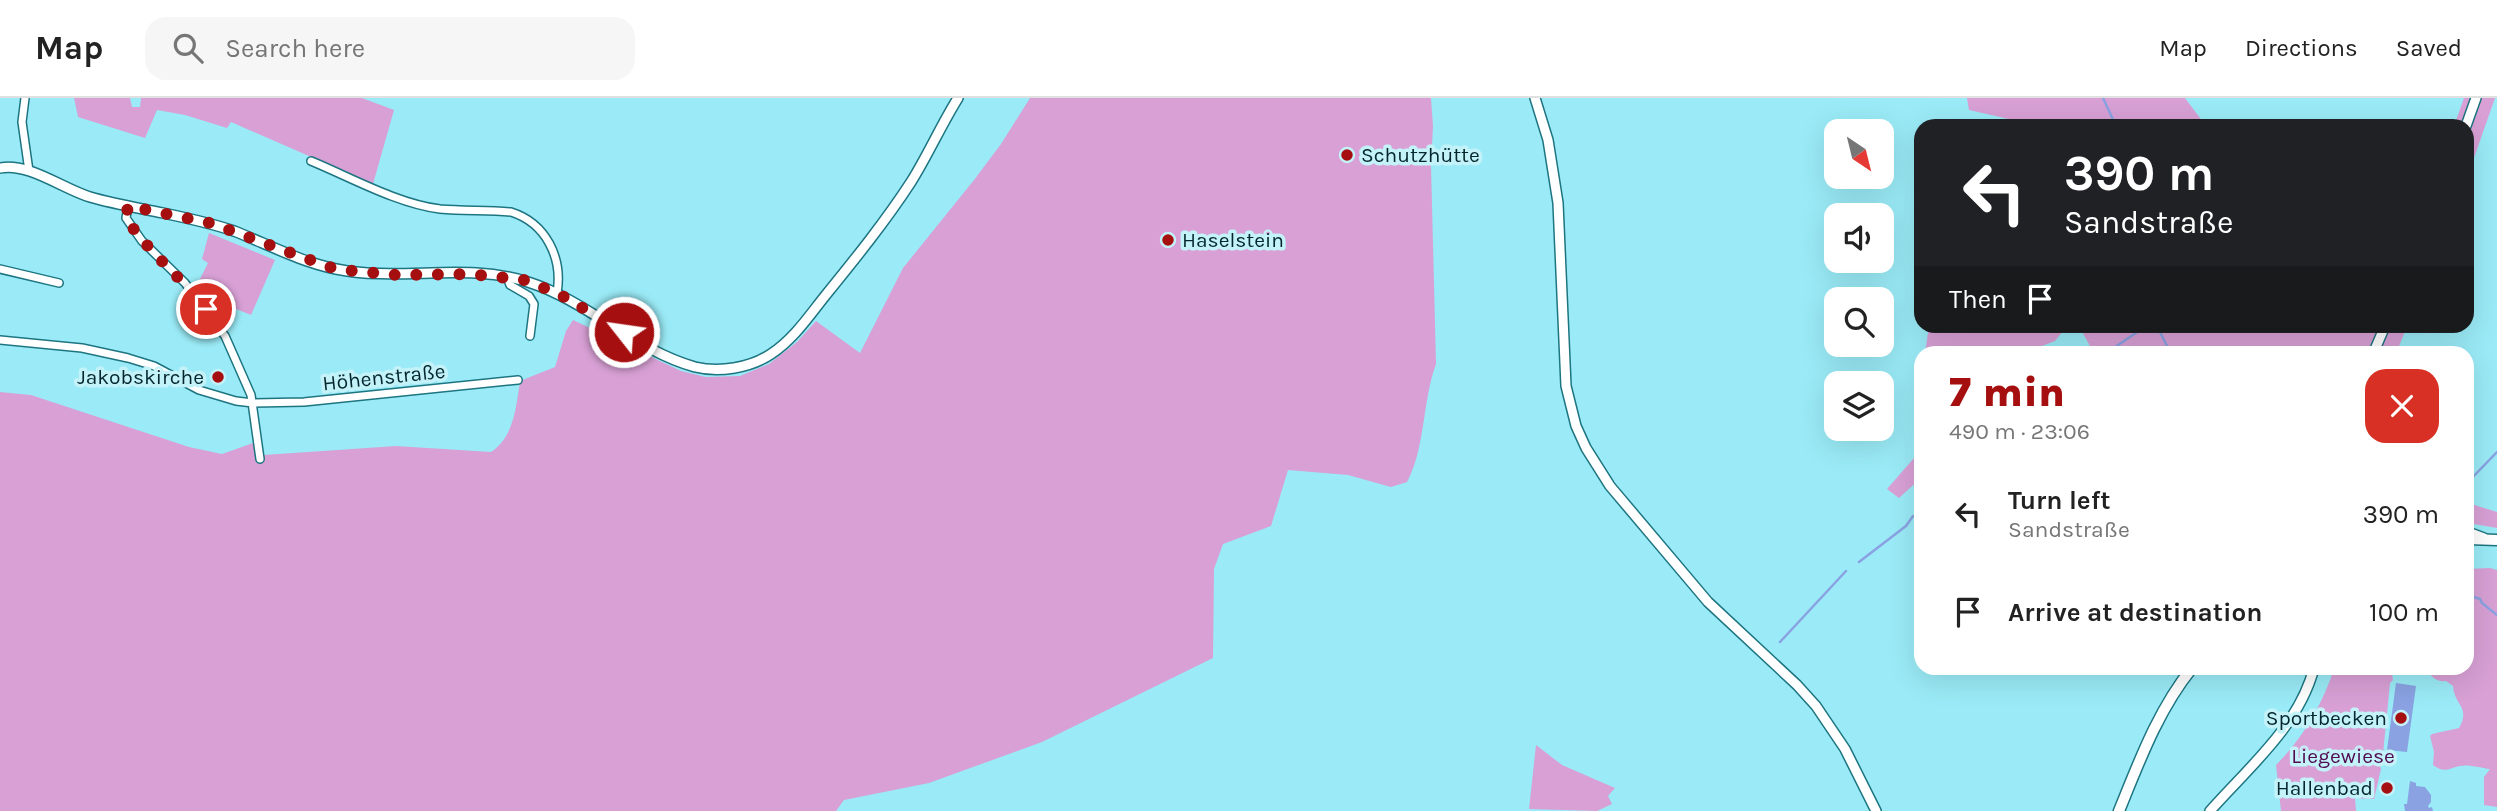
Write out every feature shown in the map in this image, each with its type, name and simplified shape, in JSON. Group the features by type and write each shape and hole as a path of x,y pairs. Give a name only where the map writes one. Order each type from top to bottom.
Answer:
{"main road":[{"path":"2474,538 2497,540"},
{"path":"2119,811 2144,750 2188,675"}],"street":[{"path":"25,98 22,122 29,171"},
{"path":"0,168 15,167 71,191 210,223 335,269 373,274 471,274 524,280 557,293 667,357 712,370 734,368 770,355 788,340 882,224 912,181 958,98"},
{"path":"1535,98 1548,140 1558,203 1566,386 1576,426 1586,448 1610,486 1708,602 1816,706 1845,749 1876,811"},
{"path":"2468,119 2476,98"},
{"path":"311,161 392,195 439,209 511,212 522,215 541,230 554,252 559,273 557,293"},
{"path":"128,206 126,218 142,241 185,283 217,323 240,367 253,403 261,459"},
{"path":"0,269 59,283"},
{"path":"508,277 510,285 529,296 534,304 530,336"},
{"name":"Höhenstraße","path":"0,340 82,348 128,358 153,366 209,393 253,403 304,402 518,380"},
{"path":"2474,534 2484,538"},
{"path":"2210,811 2288,723 2300,705 2311,675"}],"green space":[{"path":"74,98 130,98 132,107 140,107 141,98 362,98 394,110 373,184 231,122 227,128 185,115 157,110 145,138 78,117"},
{"path":"1030,98 1431,98 1436,364 1413,468 1407,482 1391,487 1348,475 1288,470 1271,526 1223,544 1214,569 1213,658 1042,742 929,783 844,800 836,811 0,811 0,392 31,395 189,447 222,454 259,441 264,455 396,446 491,452 499,446 509,430 520,381 555,367 566,331 573,320 681,371 706,377 740,376 769,364 797,342 816,321 860,353 903,268 1001,144"},
{"path":"1967,98 2185,98 2201,119 2008,119 1969,110"},
{"path":"2464,98 2495,98 2474,158 2474,119 2456,119"},
{"path":"209,233 275,260 251,315 224,304 218,317 195,289 208,263 202,259"},
{"path":"1928,333 2061,333 2055,341 2042,346 1926,346"},
{"path":"2083,333 2404,333 2399,346 2090,346"},
{"path":"1914,458 1914,484 1899,498 1887,489"},
{"path":"2474,505 2497,512 2497,528 2474,524"},
{"name":"Liegewiese","path":"2474,569 2497,570 2497,807 2484,805 2484,777 2490,769 2471,766 2444,770 2437,768 2433,765 2434,752 2430,736 2459,728 2462,721 2463,710 2453,686 2431,675 2474,675"},
{"path":"2332,675 2392,675 2383,754 2379,762 2381,769 2374,799 2355,798 2356,811 2281,811 2276,765 2295,744 2324,695"},
{"path":"1536,745 1562,765 1615,788 1608,796 1612,804 1597,811 1529,809"}],"water":[{"name":"Sportbecken","path":"2396,683 2416,686 2407,752 2387,750"},
{"path":"2410,781 2416,783 2416,786 2425,787 2431,795 2428,806 2432,807 2433,811 2405,811 2404,804 2407,804"}],"waterway":[{"path":"2103,98 2113,119"},
{"path":"2117,346 2136,333"},
{"path":"2160,333 2167,346"},
{"path":"2474,476 2497,452"},
{"path":"1859,562 1906,526 1913,516"},
{"path":"1780,642 1846,571"},
{"path":"2474,597 2480,599 2497,615"}],"place":[{"name":"Schutzhütte","path":"1347,155"},
{"name":"Haselstein","path":"1168,240"},
{"name":"Jakobskirche","path":"218,377"},
{"name":"Sportbecken","path":"2401,718"},
{"name":"Hallenbad","path":"2387,788"}],"route":[{"path":"206,309 185,283 142,241 126,218 128,206 210,223 335,269 396,275 492,275 524,280 557,293 624,332"}]}
